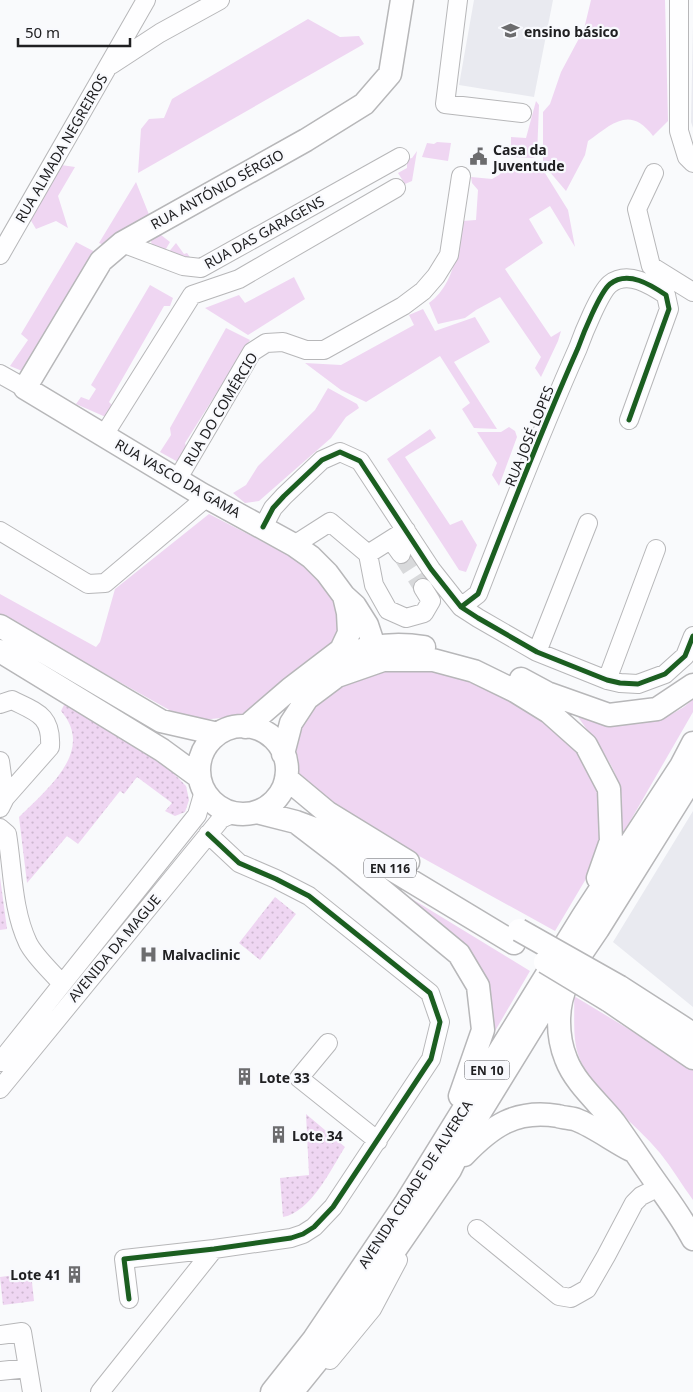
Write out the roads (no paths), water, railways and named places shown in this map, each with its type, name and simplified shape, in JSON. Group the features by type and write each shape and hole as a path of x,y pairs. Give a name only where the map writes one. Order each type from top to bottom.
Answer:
{"main road":[{"name":"RUA ANTÓNIO SÉRGIO","path":"25,388 101,261 122,243 306,140 364,104 390,74 402,0"},
{"name":"RUA VASCO DA GAMA","path":"25,388 177,480 263,527 311,557 327,573 344,596 355,606 367,625 374,646"},
{"path":"246,726 341,650 348,633 348,613 344,596"},
{"path":"0,626 160,721 218,734"},
{"path":"324,665 345,654 374,646 394,644 422,646 479,661 547,693 609,714 657,709 693,686"},
{"path":"283,754 291,723 317,683 332,670 366,656 374,646"},
{"path":"0,651 162,750 202,784 217,805 234,813 257,812 276,799 286,778 283,754 278,744 269,735 258,729 246,726 232,728 218,734 209,742 202,753 199,765 202,784"},
{"path":"306,700 337,676 383,660 433,660 474,671 515,691 549,712 586,745 609,789 611,841 590,922 560,1010 559,1037 566,1060 579,1081 639,1155 659,1187 682,1216 693,1239"},
{"name":"AVENIDA CIDADE DE ALVERCA","path":"292,1392 326,1350 450,1170 482,1110 544,1010 590,922 693,743"},
{"name":"AVENIDA CIDADE DE ALVERCA","path":"272,1392 319,1332 405,1204 447,1135 590,922 693,777"},
{"name":"EN 116","path":"286,778 328,813 516,936"},
{"name":"EN 116","path":"257,812 296,822 324,832 516,936 614,993 693,1034"},
{"path":"296,822 351,864 459,954 478,986 483,1030 447,1135"},
{"name":"EN 116","path":"614,993 693,1058"},
{"path":"450,1170 482,1136 504,1122 524,1116 550,1115 577,1120 639,1155"}],"street":[{"name":"RUA ALMADA NEGREIROS","path":"0,255 146,0"},
{"name":"RUA ALMADA NEGREIROS","path":"108,67 160,33 220,0"},
{"path":"458,0 445,104 522,113"},
{"path":"680,0 679,131 687,157 693,163"},
{"name":"RUA DAS GARAGENS","path":"122,243 183,266 201,268 400,157"},
{"path":"654,173 637,209 651,266 693,292"},
{"name":"RUA DO COMÉRCIO","path":"177,480 252,352 266,343 283,342 306,350 324,350 403,306 423,291 450,255 461,176"},
{"path":"104,435 192,295 239,279 396,188"},
{"name":"RUA JOSÉ LOPES","path":"461,606 478,594 538,438 594,310 610,284 624,279 645,281 666,295 669,309 629,420"},
{"name":"RUA VASCO DA GAMA","path":"0,374 25,388"},
{"path":"263,527 273,508 284,496 322,460 340,452 360,461 399,541 431,569 461,606 537,652 607,680 638,684 665,674 685,656 693,636"},
{"path":"0,531 88,584 105,583 207,497"},
{"path":"294,545 330,522 368,554 374,585 388,610 406,618 424,613 431,601 423,588"},
{"path":"537,652 588,524"},
{"path":"368,554 399,541"},
{"path":"607,680 656,548"},
{"path":"0,704 12,700 39,713 47,721 51,736 50,747 2,803"},
{"path":"0,761 2,803"},
{"name":"AVENIDA DA MAGUE","path":"0,1062 197,815 202,784"},
{"name":"AVENIDA DA MAGUE","path":"0,1089 208,834 221,819 234,813"},
{"path":"0,828 7,834 13,888 28,943 62,984"},
{"path":"129,1299 124,1259 291,1238 303,1234 314,1227 333,1207 431,1059 440,1022 430,993 309,896 276,878 240,863 208,834"},
{"path":"328,1043 299,1078 378,1141"},
{"path":"477,1229 559,1296 571,1298 587,1289 634,1203 641,1196 659,1187"},
{"path":"305,1392 372,1309 406,1248 424,1209"},
{"path":"100,1392 214,1249"},
{"path":"0,1335 22,1332 32,1392"},
{"path":"0,1371 28,1368"}],"tunnel":[{"path":"401,554 423,588"}],"place":[{"name":"ensino básico","path":"510,31"},
{"name":"Casa da Juventude","path":"479,157"},
{"name":"Malvaclinic","path":"148,954"},
{"name":"Lote 33","path":"245,1077"},
{"name":"Lote 34","path":"278,1135"},
{"name":"Lote 41","path":"75,1274"}]}
